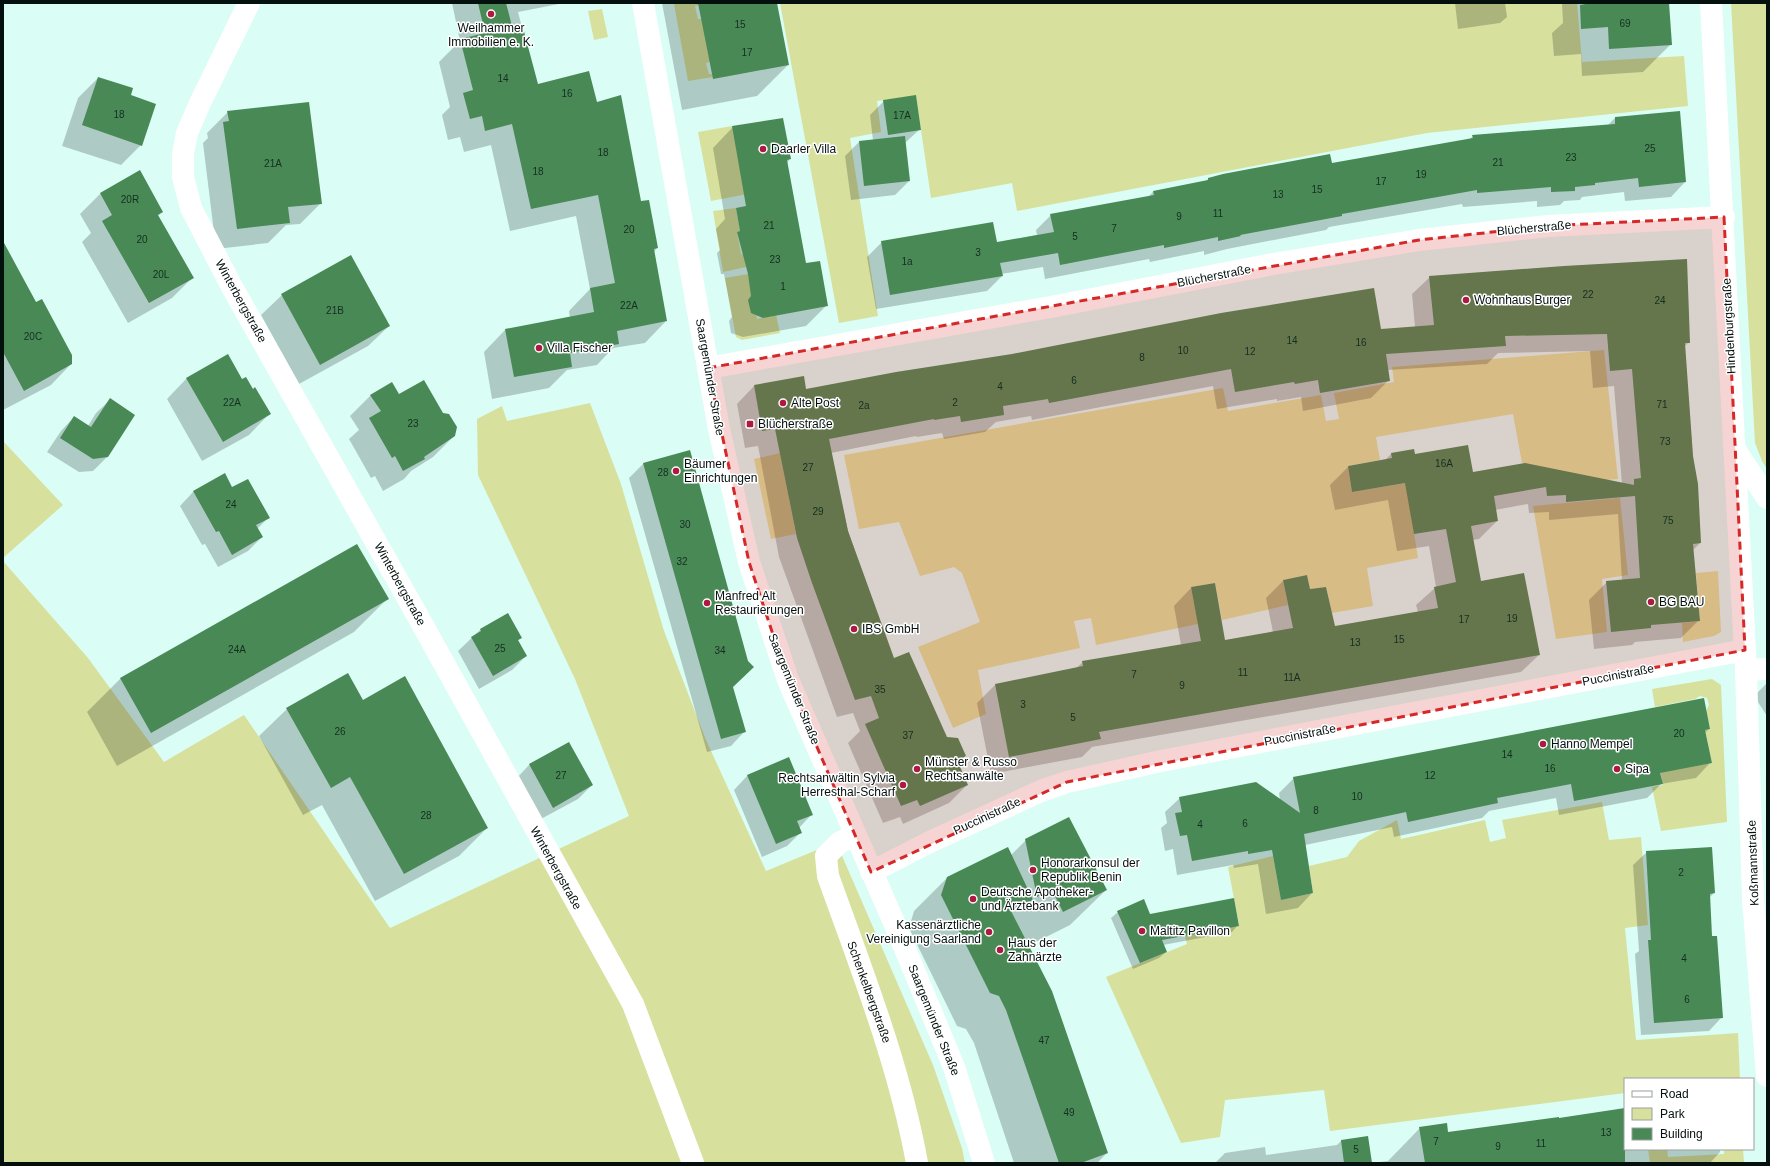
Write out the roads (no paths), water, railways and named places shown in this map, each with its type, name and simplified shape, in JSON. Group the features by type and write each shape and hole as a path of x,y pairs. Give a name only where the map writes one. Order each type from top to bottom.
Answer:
{"street":[{"name":"Winterbergstraße","path":"249,3 187,133 183,154 183,177 191,208 232,287 420,619 633,1004 693,1163"},
{"name":"Saargemünder Straße","path":"643,3 708,368 739,521 762,605 788,680 854,835 896,927 954,1067 984,1163"},
{"name":"Hindenburgstraße","path":"1711,3 1724,216 1735,450 1753,663"},
{"name":"Blücherstraße","path":"708,368 1056,306 1273,264 1419,240 1548,226 1724,216"},
{"path":"1735,450 1767,498"},
{"name":"Puccinistraße","path":"871,872 939,838 1041,791 1067,782 1168,760 1753,663"},
{"name":"Koßmannstraße","path":"1753,663 1753,899 1767,1076"},
{"name":"Schenkelbergstraße","path":"854,835 839,843 826,856 828,876 889,1046 910,1121 917,1163"}],"place":[{"name":"Weilhammer Immobilien e. K.","path":"491,14"},
{"name":"Daarler Villa","path":"763,149"},
{"name":"Wohnhaus Burger","path":"1466,300"},
{"name":"Villa Fischer","path":"539,348"},
{"name":"Alte Post","path":"783,403"},
{"name":"Blücherstraße","path":"750,424"},
{"name":"Bäumer Einrichtungen","path":"676,471"},
{"name":"BG BAU","path":"1651,602"},
{"name":"Manfred Alt Restaurierungen","path":"707,603"},
{"name":"IBS GmbH","path":"854,629"},
{"name":"Hanno Mempel","path":"1543,744"},
{"name":"Münster & Russo Rechtsanwälte","path":"917,769"},
{"name":"Sipa","path":"1617,769"},
{"name":"Rechtsanwältin Sylvia Herresthal-Scharf","path":"903,785"},
{"name":"Honorarkonsul der Republik Benin","path":"1033,870"},
{"name":"Deutsche Apotheker- und Ärztebank","path":"973,899"},
{"name":"Maltitz Pavillon","path":"1142,931"},
{"name":"Kassenärztliche Vereinigung Saarland","path":"989,932"},
{"name":"Haus der Zahnärzte","path":"1000,950"}]}
